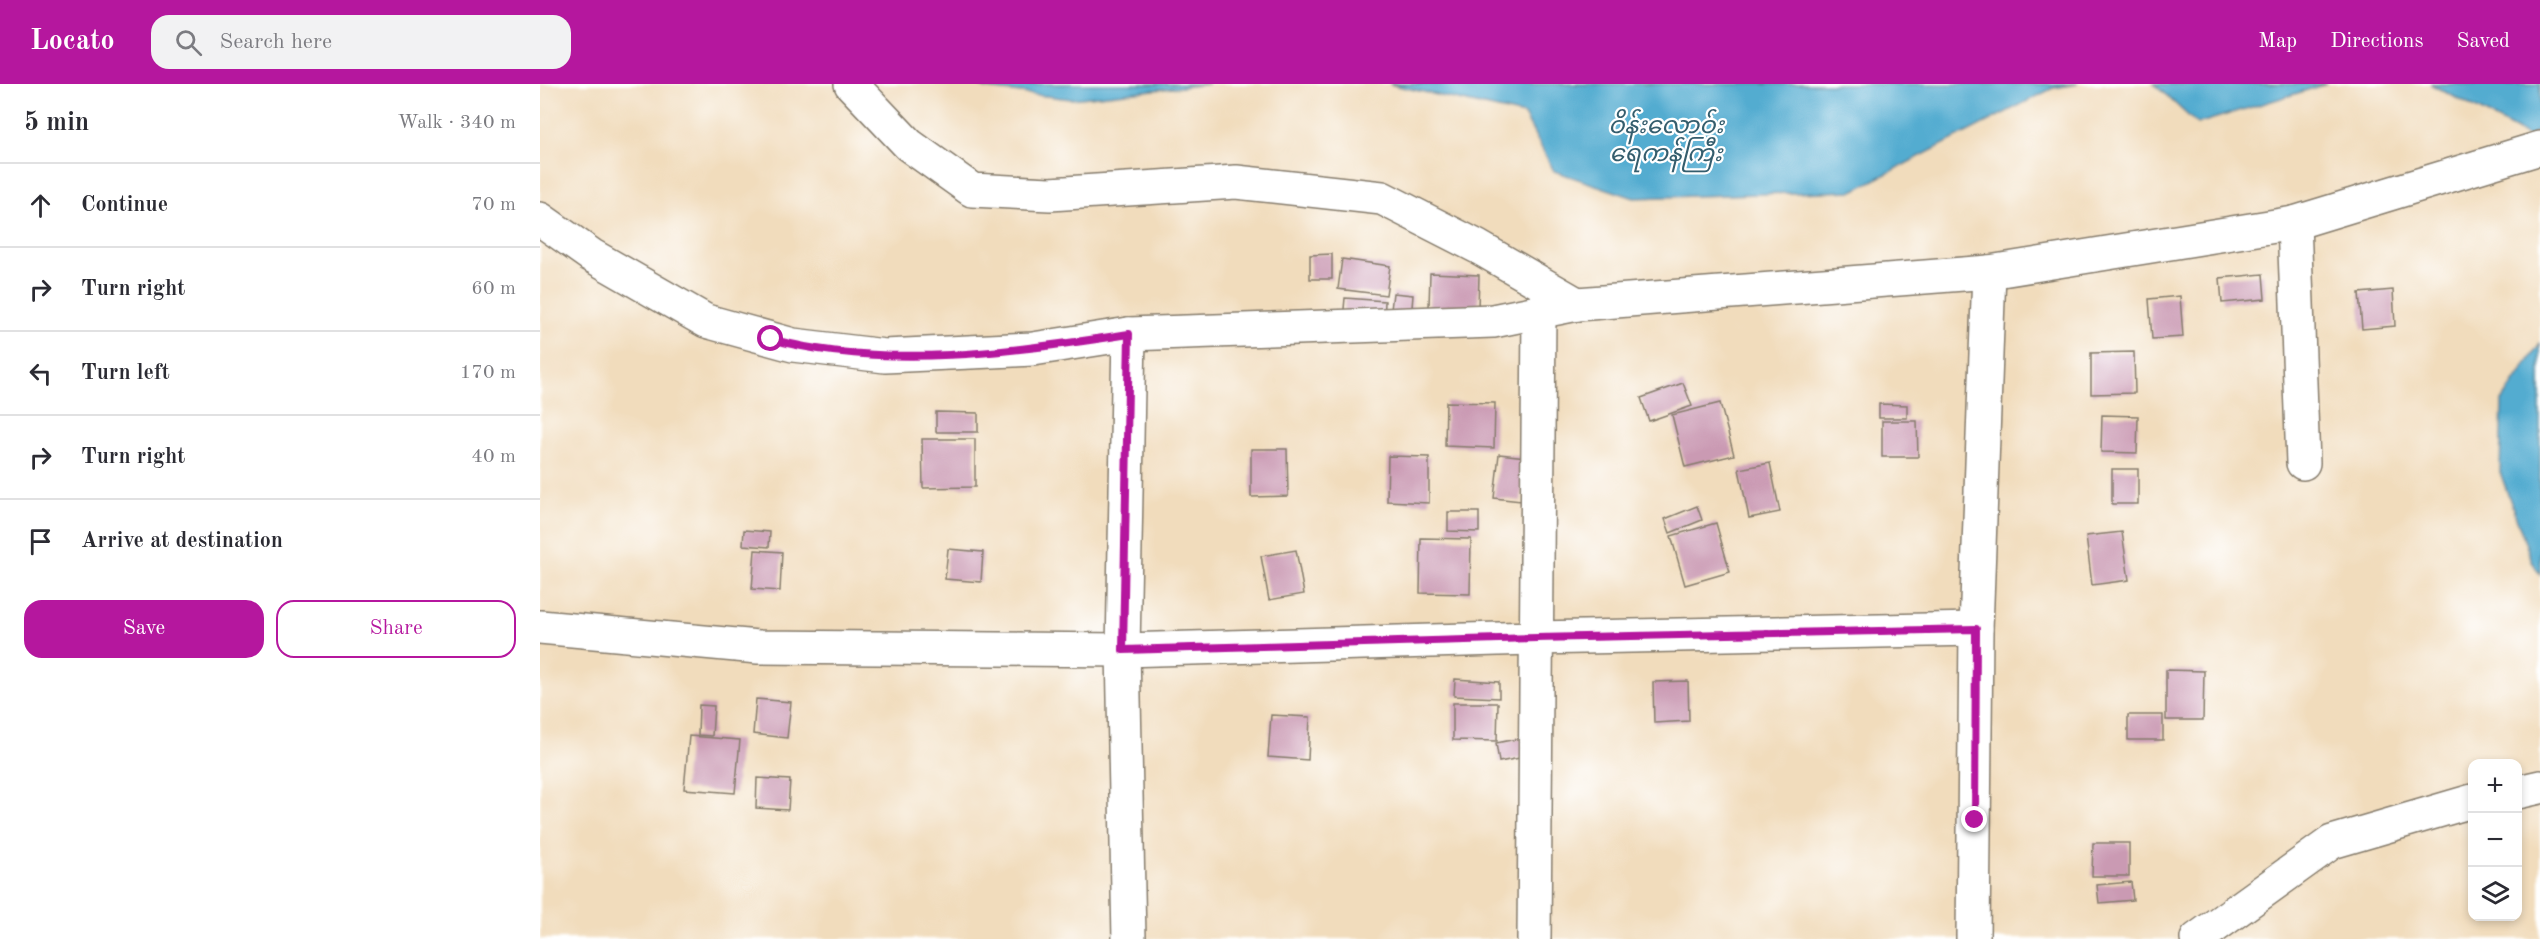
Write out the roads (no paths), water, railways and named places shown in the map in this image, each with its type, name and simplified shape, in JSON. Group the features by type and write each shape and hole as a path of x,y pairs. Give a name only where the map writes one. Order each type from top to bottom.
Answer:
{"street":[{"path":"851,84 909,145 972,190 1050,194 1236,182 1382,198 1478,247 1577,304"},
{"path":"540,219 591,255 706,321 793,345 885,356 1034,349 1129,334 1493,321 1577,304 1989,272 2294,223 2540,148"},
{"path":"2294,223 2304,464"},
{"path":"1973,939 1976,629 1989,272"},
{"path":"1534,939 1539,312"},
{"path":"1129,334 1123,650 1129,939"},
{"path":"540,627 758,647 1123,650 1536,638 1976,629"},
{"path":"2522,791 2540,787"},
{"path":"2197,939 2332,842 2468,802"}],"water":[{"path":"974,84 1209,84 1071,99 987,89"},
{"name":"ဝိန်းလောဝ်း ရေကန်ကြီး","path":"1389,84 2078,84 2053,88 1853,191 1634,198 1554,171 1524,115"},
{"path":"2154,84 2327,84 2197,124"},
{"path":"2430,84 2540,84 2540,127 2530,137"},
{"path":"2540,344 2540,575 2531,559 2500,472 2502,401"}]}
